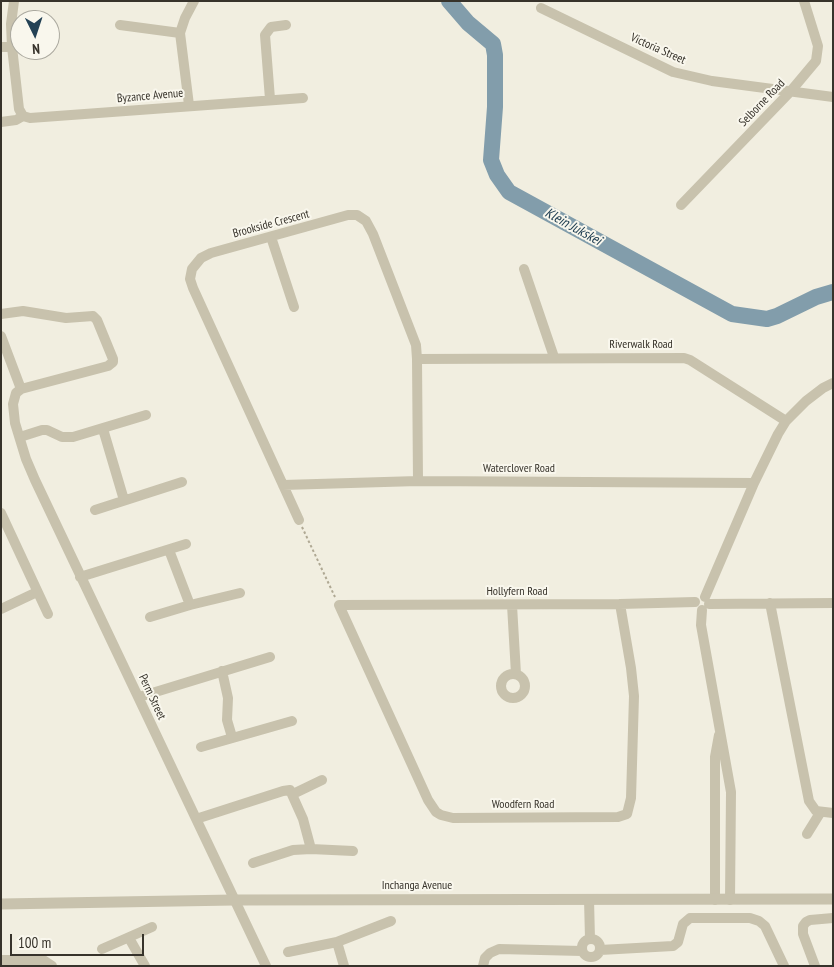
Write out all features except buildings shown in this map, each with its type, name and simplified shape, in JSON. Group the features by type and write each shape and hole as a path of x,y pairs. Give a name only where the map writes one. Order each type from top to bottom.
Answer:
{"street":[{"path":"14,1 7,47 18,109 23,116"},
{"path":"188,105 180,33 194,1"},
{"name":"Selborne Road","path":"681,205 790,92 813,65 818,54 817,42 804,1"},
{"name":"Victoria Street","path":"541,8 673,72 712,81 833,97"},
{"path":"120,25 180,33"},
{"path":"270,99 265,35 271,27 286,25"},
{"name":"Byzance Avenue","path":"1,122 16,120 23,116 30,118 303,98"},
{"name":"Brookside Crescent","path":"299,520 198,302 190,280 192,269 205,256 348,215 357,215 364,219 373,234 416,345 418,359 418,481"},
{"path":"271,237 294,307"},
{"path":"524,269 554,357"},
{"path":"1,314 24,310 66,318 93,316 113,359 108,366 21,389 1,336"},
{"name":"Riverwalk Road","path":"418,359 684,358 786,421"},
{"path":"730,900 731,792 719,734 701,625 703,603 754,483 786,421 812,395 833,383"},
{"name":"Perm Street","path":"21,389 16,393 13,412 33,475 266,966"},
{"path":"20,437 42,430 47,430 62,437 73,437 146,415"},
{"path":"103,429 124,500"},
{"name":"Waterclover Road","path":"283,485 418,481 754,483"},
{"path":"95,510 182,482"},
{"path":"1,514 48,614"},
{"path":"80,577 186,544"},
{"path":"169,550 190,605"},
{"path":"1,609 37,592"},
{"path":"150,616 240,593"},
{"path":"770,603 809,800 814,810 820,813 833,813"},
{"name":"Hollyfern Road","path":"339,606 833,603"},
{"name":"Woodfern Road","path":"339,606 428,800 432,808 441,815 454,818 618,818 627,814 631,798 634,696 620,604"},
{"path":"512,605 516,674"},
{"path":"138,697 270,657"},
{"path":"222,671 228,698 228,720 232,737"},
{"path":"201,747 292,721"},
{"path":"715,900 716,746 719,734"},
{"path":"293,794 322,780"},
{"path":"196,819 283,790 290,790 306,828 310,849"},
{"path":"715,793 731,792"},
{"path":"807,834 820,813"},
{"path":"253,863 282,852 310,849 353,851"},
{"path":"716,859 731,859"},
{"path":"588,899 590,939"},
{"name":"Inchanga Avenue","path":"1,904 234,900 833,899"},
{"path":"600,950 673,946 678,942 683,924 690,918 750,918 759,921 765,926 784,966"},
{"path":"815,966 803,934 803,926 810,920 833,918"},
{"path":"288,952 337,942 391,921"},
{"path":"102,949 152,927"},
{"path":"129,938 144,966"},
{"path":"590,939 597,941 600,946 599,953 593,958 586,956 582,950 584,941 590,939"},
{"path":"337,942 344,966"},
{"path":"483,966 485,958 499,949 582,950"},
{"path":"1,960 43,960 52,966"}],"path":[{"path":"299,520 339,606"}],"waterway":[{"name":"Klein Jukskei","path":"449,1 468,23 493,44 495,55 495,107 491,160 497,175 509,192 732,314 767,319 816,297 833,292"}]}
